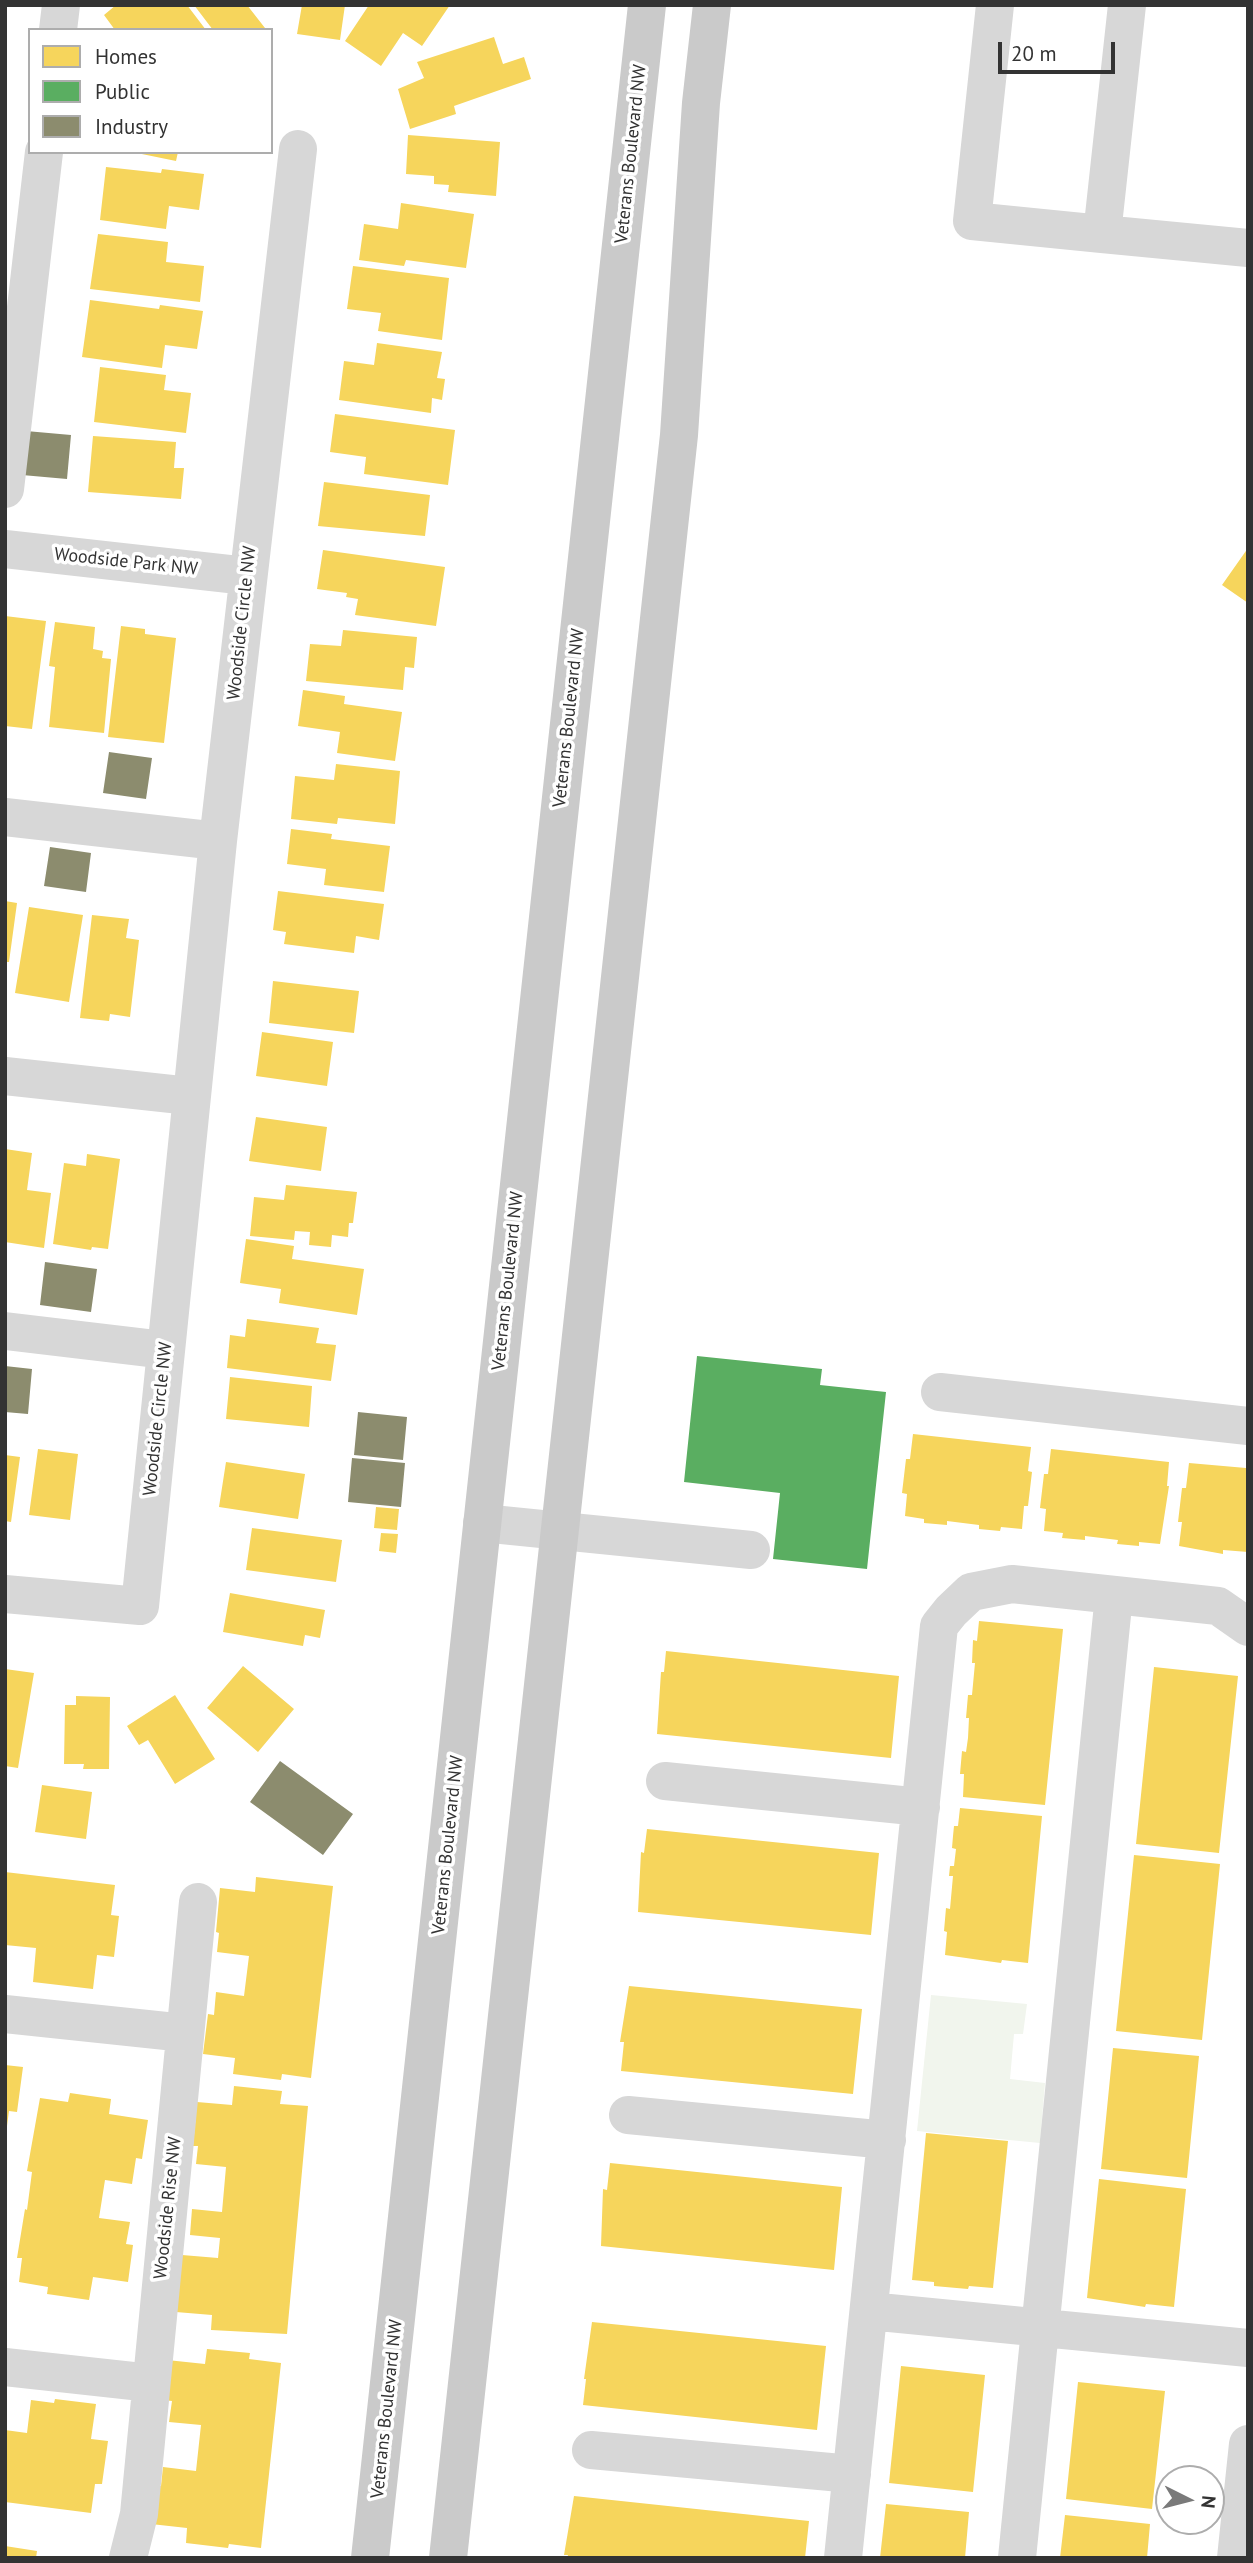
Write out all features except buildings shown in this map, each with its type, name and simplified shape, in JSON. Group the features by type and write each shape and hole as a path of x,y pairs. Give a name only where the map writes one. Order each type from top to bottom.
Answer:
{"main road":[{"name":"Veterans Boulevard NW","path":"370,2558 647,5"},
{"path":"448,2558 679,435 701,103 712,5"},
{"path":"701,103 731,5"},
{"path":"357,2558 377,2495"}],"street":[{"path":"58,28 61,5"},
{"path":"995,5 972,220 1248,248"},
{"path":"1102,234 1127,5"},
{"name":"Woodside Circle NW","path":"5,1594 140,1606 190,1096 247,576 298,149"},
{"path":"5,489 44,154"},
{"name":"Woodside Park NW","path":"5,549 247,576"},
{"path":"5,817 218,841"},
{"path":"5,1076 190,1096"},
{"path":"5,1331 165,1350"},
{"path":"940,1391 1248,1426"},
{"path":"482,1523 751,1550"},
{"path":"843,2558 939,1626 971,1592 1012,1584 1218,1606 1248,1628"},
{"path":"1017,2558 1114,1595"},
{"path":"665,1781 921,1807"},
{"name":"Woodside Rise NW","path":"128,2558 139,2514 198,1902"},
{"path":"5,2014 185,2033"},
{"path":"628,2115 887,2140"},
{"path":"869,2311 1248,2348"},
{"path":"5,2367 151,2383"},
{"path":"1236,2558 1248,2444"},
{"path":"591,2450 852,2474"}],"shaded area":[{"path":"931,1995 1027,2004 1023,2034 1014,2034 1010,2079 1045,2083 1040,2143 917,2131"}]}
